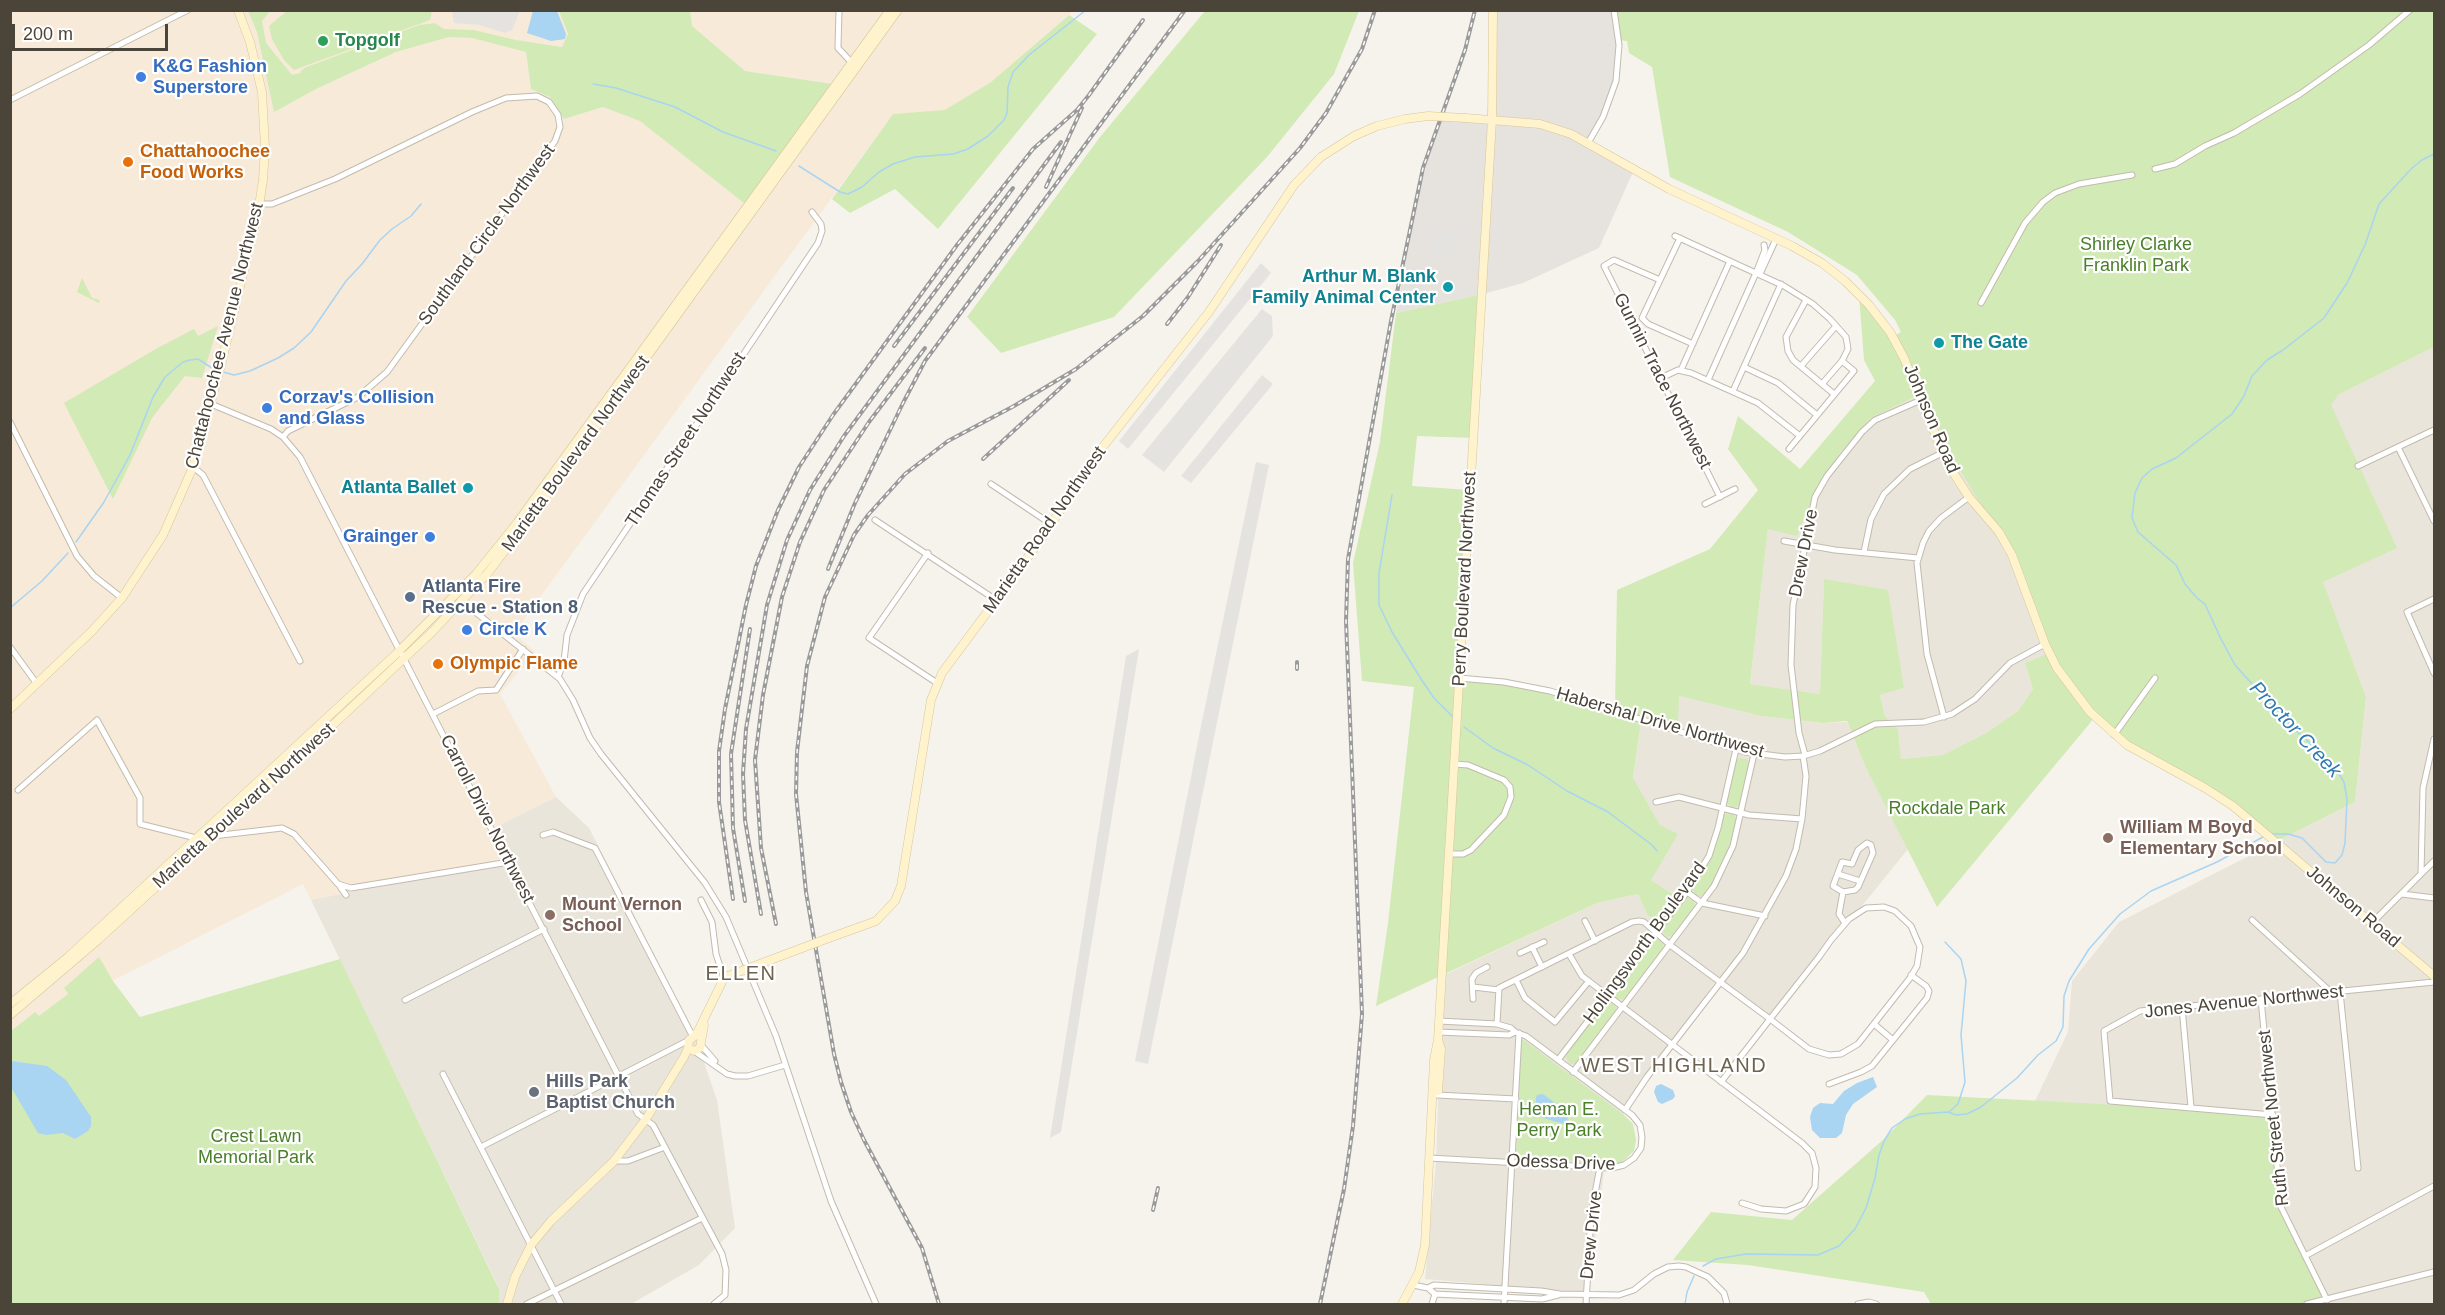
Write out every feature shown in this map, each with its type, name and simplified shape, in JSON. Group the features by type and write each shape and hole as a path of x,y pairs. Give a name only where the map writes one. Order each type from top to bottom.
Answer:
{"street":[{"path":"10,100 188,10"},
{"name":"Chattahoochee Avenue Northwest","path":"10,709 91,632 122,598 163,535 193,467 221,365 260,204 265,148 262,92 250,42 238,10"},
{"path":"839,10 837,43 842,54 854,65"},
{"path":"854,65 890,10"},
{"path":"10,1004 68,957 400,650 459,599 854,65 898,10"},
{"name":"Perry Boulevard Northwest","path":"1431,1158 1434,1060 1439,1021 1492,120 1493,10"},
{"path":"1588,143 1603,117 1616,81 1619,45 1614,10"},
{"path":"2155,169 2175,164 2205,146 2235,133 2300,94 2369,45 2410,10"},
{"name":"Southland Circle Northwest","path":"260,204 272,204 335,179 471,112 506,98 537,96 549,102 558,115 560,127 555,141 387,372 358,397 288,431 283,437"},
{"name":"Marietta Road Northwest","path":"726,977 876,921 891,908 899,894 931,700 942,673 1051,524 1102,448 1209,312 1294,185 1321,157 1354,136 1377,126 1428,116 1492,120"},
{"name":"Johnson Road","path":"1492,120 1556,128 1588,143 1669,189 1822,263 1845,281 1869,305 1890,332 1904,358 1942,453 1969,496 1999,532 2012,555 2045,644 2073,693 2114,735 2145,757 2221,798 2434,976"},
{"path":"1981,303 2025,223 2043,202 2079,184 2132,175"},
{"name":"Thomas Street Northwest","path":"558,677 564,661 567,635 583,594 818,243 822,231 821,225 812,212"},
{"path":"1693,344 1648,324 1643,315 1677,237 1781,284 1806,300 1836,326 1848,342 1848,349 1842,361 1822,384"},
{"path":"1758,273 1765,250 1764,245 1772,237"},
{"path":"1708,380 1758,273 1772,237"},
{"name":"Gunnin Trace Northwest","path":"1660,280 1614,260 1604,266 1720,496"},
{"path":"1681,370 1730,261"},
{"path":"1733,392 1781,284"},
{"path":"1806,300 1786,337 1788,351 1801,366 1834,394"},
{"path":"1634,325 1644,320"},
{"path":"1801,366 1836,326"},
{"path":"1788,449 1854,371 1842,361"},
{"path":"1744,367 1778,383 1817,415"},
{"path":"1661,378 1681,370 1708,380 1758,403 1800,436"},
{"name":"Drew Drive","path":"1625,1110 1671,1045 1743,953 1786,876 1796,849 1803,819 1806,776 1791,665 1793,605 1815,497 1827,476 1862,432 1875,420 1921,400"},
{"name":"Carroll Drive Northwest","path":"211,404 245,417 283,437 300,457 638,1114 653,1125 722,1254 726,1270 725,1295 714,1305"},
{"path":"10,422 77,556 94,576 122,598"},
{"path":"2358,466 2434,430"},
{"path":"2398,447 2434,520"},
{"path":"1864,552 1871,519 1884,494 1910,469 1942,453"},
{"path":"193,467 203,475 300,661"},
{"path":"991,484 1051,524"},
{"path":"1705,504 1735,489"},
{"path":"1944,717 1927,654 1918,558 1923,543 1933,527 1969,496"},
{"path":"875,520 996,600"},
{"path":"1784,541 1918,558"},
{"path":"928,553 869,638 937,683"},
{"path":"459,599 558,677 565,686 600,754 705,883 726,917 763,1004 824,1184 876,1305"},
{"name":"Marietta Boulevard Northwest","path":"10,1015 98,940 404,658 459,599"},
{"path":"2434,599 2408,612 2434,673"},
{"name":"Habershal Drive Northwest","path":"1459,678 1504,682 1550,691 1736,749 1754,754 1785,757 1820,751 1875,723 1924,722 1944,717 1976,699 2010,663 2045,644"},
{"path":"10,647 37,684"},
{"path":"433,714 478,691 496,690 523,649"},
{"path":"2114,735 2155,678"},
{"path":"18,790 97,720 140,798 140,824 196,838 282,828 294,834 338,884 345,887 358,888 509,862"},
{"path":"2421,874 2424,788 2434,739"},
{"name":"Hollingsworth Boulevard","path":"1558,1060 1687,892 1709,856 1736,749"},
{"path":"1573,1072 1714,886 1726,864 1742,813 1754,754"},
{"path":"1449,855 1462,854 1471,850 1504,815 1511,797 1510,787 1504,780 1468,765 1454,764"},
{"path":"1656,802 1679,797 1742,813 1803,819"},
{"path":"543,835 554,832 595,848 693,1044 727,1074 735,1076 748,1076 785,1065"},
{"path":"1867,843 1871,845 1873,853 1860,882 1855,890 1843,892 1833,886 1842,862 1852,864 1858,850 1867,843"},
{"path":"2372,923 2434,861"},
{"path":"1838,874 1860,882"},
{"path":"334,879 346,895"},
{"path":"1687,892 1702,903 1765,916"},
{"path":"1843,892 1839,914 1845,923"},
{"path":"2402,894 2434,898"},
{"path":"507,1305 515,1277 531,1245 551,1221 614,1161 646,1119 693,1044 726,977 716,954 712,922 701,900"},
{"path":"1473,987 1498,990 1640,921 1657,932 1670,945 1770,1019 1809,1049 1828,1055 1841,1054 1858,1044 1917,966 1920,946 1916,935 1905,919 1884,907 1874,907 1856,913 1845,923 1770,1019 1721,1082"},
{"path":"2252,920 2332,993"},
{"path":"1585,921 1595,941"},
{"path":"405,1000 544,929"},
{"path":"1521,953 1544,942"},
{"path":"1532,947 1542,967"},
{"path":"1569,954 1582,976 1802,1143 1812,1153 1816,1168 1815,1187 1804,1204 1786,1211 1761,1209 1743,1203"},
{"path":"1473,999 1472,979 1476,973 1487,967"},
{"path":"1829,1084 1868,1069 1927,998 1929,992 1911,975"},
{"path":"1516,980 1525,998 1555,1023 1589,981"},
{"name":"Jones Avenue Northwest","path":"2191,1107 2110,1101 2104,1031 2140,1011 2434,982"},
{"path":"1439,1021 1497,1024 1498,990"},
{"path":"2340,992 2358,1168"},
{"name":"Ruth Street Northwest","path":"2261,999 2281,1208 2326,1300"},
{"path":"2182,1007 2191,1107 2273,1115"},
{"name":"Odessa Drive","path":"1431,1158 1612,1168 1624,1165 1639,1153 1642,1131 1636,1120 1625,1110 1526,1036 1497,1024"},
{"path":"1874,1024 1893,1040"},
{"path":"1438,1036 1517,1033 1516,1099 1505,1301"},
{"name":"Perry Boulevard Northwest","path":"1402,1305 1419,1272 1425,1245 1441,1049 1438,1036"},
{"path":"480,1145 678,1045 693,1044"},
{"path":"443,1074 561,1305"},
{"path":"1437,1095 1516,1099"},
{"path":"614,1161 628,1161 665,1147"},
{"name":"Drew Drive","path":"1586,1305 1591,1214 1600,1167"},
{"path":"2305,1257 2434,1186"},
{"path":"527,1305 702,1218"},
{"path":"1428,1288 1434,1285 1604,1296 1626,1294 1654,1274 1668,1267 1679,1266 1708,1277 1724,1293 1727,1305"},
{"path":"2310,1304 2434,1272"},
{"path":"1413,1285 1428,1288 1435,1294 1505,1301 1542,1299 1560,1294"},
{"path":"1432,1305 1435,1294"},
{"path":"1858,1305 1869,1302 1876,1305"}],"shaded area":[{"path":"452,10 520,11 512,30 505,33 480,25 454,23"},
{"path":"11,11 559,11 568,35 562,47 516,40 474,30 444,29 435,23 419,25 305,68 316,89 396,52 449,37 472,38 526,52 531,89 550,97 564,119 603,107 641,121 749,207 769,170 831,85 745,71 691,26 690,11 1073,11 991,82 945,111 893,114 514,633 535,652 500,694 556,797 488,831 502,860 311,900 303,884 112,981 99,958 64,989 68,994 39,1017 35,1012 11,1031"},
{"path":"1493,11 1613,11 1618,45 1616,88 1586,146 1633,172 1599,248 1523,283 1396,313 1418,195 1440,119 1487,121"},
{"path":"1461,224 1463,230 1467,229 1469,237 1465,238 1467,247 1454,251 1455,254 1435,260 1427,232 1439,229 1441,234 1444,233 1443,229 1453,227 1455,231 1459,230 1458,225"},
{"path":"1261,263 1271,273 1128,449 1119,441"},
{"path":"1415,268 1430,272 1422,297 1408,292"},
{"path":"1262,309 1272,316 1273,336 1164,472 1142,455"},
{"path":"2434,347 2434,1304 2303,1304 2327,1299 2035,1101 2068,1032 2072,981 2119,922 2355,802 2366,697 2322,582 2396,548 2328,400"},
{"path":"1262,375 1273,384 1191,483 1181,476"},
{"path":"1925,392 1947,449 2009,545 2050,653 2025,663 2033,689 2018,711 1986,733 1943,755 1901,759 1898,729 1885,716 1880,695 1904,688 1824,579 1820,694 1750,684 1768,529 1814,495 1840,453 1873,417"},
{"path":"1256,462 1269,465 1148,1064 1135,1061"},
{"path":"1139,649 1061,1132 1050,1138 1126,656"},
{"path":"1679,696 1761,716 1823,723 1847,722 1865,766 1908,849 1768,1022 1717,979 1623,1114 1522,1039 1516,1159 1605,1164 1588,1293 1425,1279 1436,1161 1442,976 1597,903 1638,894 1648,916 1657,919 1675,895 1651,880 1660,825 1633,779 1642,715"},
{"path":"556,797 589,828 691,1025 717,1100 735,1228 699,1265 631,1304 499,1304 499,1288 311,900 502,860 510,856 495,827"}],"green space":[{"path":"690,10 692,26 745,71 832,84 769,170 749,207 640,121 603,107 564,119 550,97 531,89 526,52 472,38 449,37 396,52 316,89 274,112 257,32 248,11 270,11 262,21 266,43 292,75 300,73 304,68 419,25 435,23 444,29 474,30 516,40 562,47 568,34 559,11"},
{"name":"Topgolf","path":"287,11 432,11 430,20 294,70 284,60 272,39 269,26"},
{"path":"1205,11 1359,11 1334,74 1267,157 1114,317 1001,353 967,317 1100,137"},
{"path":"1613,11 2434,11 2434,347 2338,395 2331,405 2397,548 2323,582 2366,697 2355,802 2278,841 2249,817 2156,764 2095,717 1937,907 1865,766 1847,721 1823,723 1761,716 1679,696 1678,725 1642,715 1633,778 1660,825 1678,834 1651,880 1676,896 1657,919 1648,916 1638,894 1597,903 1376,1006 1388,923 1414,687 1362,681 1353,563 1380,442 1396,313 1483,294 1473,438 1417,436 1412,486 1469,490 1461,681 1515,684 1615,707 1617,590 1710,549 1758,490 1728,449 1738,416 1800,469 1875,381 1864,360 1859,295 1896,335 1901,332 1895,320 1857,275 1788,232 1670,177 1652,67 1629,53 1627,41 1617,40","holes":["1925,392 1947,449 1987,514 2028,590 2049,653 2025,663 2033,689 2018,711 1986,733 1943,755 1901,759 1898,729 1885,716 1880,695 1904,688 1888,590 1824,579 1820,694 1750,684 1768,529 1797,536 1814,495 1840,453 1873,417"]},
{"path":"1069,15 1097,34 938,229 895,189 850,213 832,199 893,114 945,110 991,82"},
{"path":"82,278 92,298 100,300 99,303 77,292"},
{"path":"218,326 202,378 185,376 152,418 113,499 64,403 194,329 198,336"},
{"path":"1747,759 1749,764 1741,804 1733,808 1726,802 1736,760"},
{"path":"1728,813 1734,815 1737,820 1732,841 1716,877 1703,896 1698,896 1694,893 1693,886 1710,859 1724,815"},
{"path":"1688,898 1696,907 1674,935 1667,937 1661,930 1683,899"},
{"path":"1657,938 1663,943 1664,950 1626,999 1617,999 1613,991 1653,940"},
{"name":"Crest Lawn Memorial Park","path":"99,957 113,981 140,1017 340,959 499,1289 499,1304 11,1304 11,1031 35,1012 39,1016 68,994 64,988"},
{"path":"1610,1002 1616,1007 1616,1011 1579,1061 1576,1064 1570,1064 1565,1056 1604,1003"},
{"name":"Heman E. Perry Park","path":"1521,1038 1623,1114 1633,1124 1636,1140 1634,1151 1620,1164 1516,1159"},
{"path":"1927,1095 2273,1113 2282,1208 2328,1299 2303,1304 1931,1304 1924,1292 1748,1265 1673,1260 1711,1212 1792,1220 1885,1138"}],"water":[{"path":"533,11 557,11 566,34 565,39 551,41 527,33"},
{"path":"11,1061 47,1066 66,1080 91,1117 91,1126 88,1131 75,1139 63,1133 46,1135 38,1133 11,1087"},
{"path":"1873,1077 1877,1087 1853,1104 1846,1115 1842,1133 1836,1138 1820,1138 1812,1130 1810,1117 1813,1108 1820,1103 1833,1104 1844,1091"},
{"path":"1661,1084 1673,1090 1675,1096 1662,1104 1658,1102 1654,1092 1656,1086"},
{"path":"1543,1094 1567,1112 1568,1122 1564,1124 1537,1116 1536,1098 1537,1095"}],"waterway":[{"path":"799,166 840,192 848,194 862,187 879,172 893,164 915,157 953,154 968,149 988,136 1004,120 1007,113 1008,87 1013,72 1029,55 1086,10"},
{"path":"593,84 616,88 675,107 723,132 776,151"},
{"name":"Proctor Creek","path":"2270,834 2288,834 2302,838 2326,862 2335,863 2342,855 2345,843 2347,799 2344,782 2334,766 2282,717 2235,665 2205,604 2185,584 2176,565 2138,532 2132,518 2135,493 2142,478 2152,469 2176,458 2232,414 2244,396 2252,376 2267,360 2324,318 2347,283 2365,245 2379,204 2411,169 2434,154"},
{"path":"223,372 234,375 250,371 294,348 311,332 346,281 380,240 411,216 421,204"},
{"path":"76,542 104,502 130,455 153,397 165,377 183,362 190,360 198,359 215,370"},
{"path":"1392,495 1379,573 1379,605 1392,632 1421,679 1434,698 1454,718"},
{"path":"10,608 42,581 68,553"},
{"path":"1464,727 1493,748 1528,765 1567,791 1608,812 1657,851"},
{"name":"Proctor Creek","path":"1703,1266 1716,1259 1746,1254 1818,1255 1839,1246 1855,1229 1866,1208 1879,1155 1892,1128 1905,1119 1920,1114 1948,1112 1956,1115 1967,1114 1981,1107 2017,1078 2038,1055 2056,1041 2063,1027 2064,996 2069,981 2089,949 2120,914 2151,891 2217,862 2263,837"},
{"path":"1945,942 1961,959 1966,981 1961,1035 1965,1082 1958,1104 1949,1112"},
{"name":"Proctor Creek","path":"1685,1304 1694,1276"}],"railway":[{"path":"828,569 855,503 925,361 1185,10"},
{"path":"939,1304 922,1248 864,1140 841,1082 834,1054 806,892 796,794 797,752 807,666 825,597 854,535 868,515 905,474 948,441 1014,406 1076,369 1143,316 1198,261 1300,148 1326,113 1362,49 1375,10"},
{"path":"1320,1304 1344,1189 1353,1126 1362,1014 1346,621 1348,559 1391,321 1423,168 1465,50 1475,10"},
{"path":"733,899 719,802 719,751 746,605 756,566 778,510 799,467 833,415 957,245 1033,149 1077,110 1143,20"},
{"path":"1046,187 1082,108"},
{"path":"761,914 745,820 743,774 746,729 767,605 787,540 810,490 844,436 1061,142"},
{"path":"894,346 1013,188"},
{"path":"1167,324 1188,297 1221,245"},
{"path":"776,924 761,848 755,760 763,695 782,597 800,542 824,490 869,422 925,348"},
{"path":"983,459 1069,380"},
{"path":"745,901 733,828 731,754 750,629"},
{"path":"1297,662 1297,669"},
{"path":"1153,1210 1158,1188"}],"place":[{"name":"Topgolf","path":"323,41"},
{"name":"K&G Fashion Superstore","path":"141,77"},
{"name":"Chattahoochee Food Works","path":"128,162"},
{"name":"Arthur M. Blank Family Animal Center","path":"1448,287"},
{"name":"The Gate","path":"1939,343"},
{"name":"Corzav's Collision and Glass","path":"267,408"},
{"name":"Atlanta Ballet","path":"468,488"},
{"name":"Grainger","path":"430,537"},
{"name":"Atlanta Fire Rescue - Station 8","path":"410,597"},
{"name":"Circle K","path":"467,630"},
{"name":"Olympic Flame","path":"438,664"},
{"name":"William M Boyd Elementary School","path":"2108,838"},
{"name":"Mount Vernon School","path":"550,915"},
{"name":"Hills Park Baptist Church","path":"534,1092"}],"district":[{"name":"ELLEN","path":"741,974"},
{"name":"WEST HIGHLAND","path":"1674,1066"}],"park label":[{"name":"Shirley Clarke Franklin Park","path":"2136,255"},
{"name":"Rockdale Park","path":"1947,809"}]}
